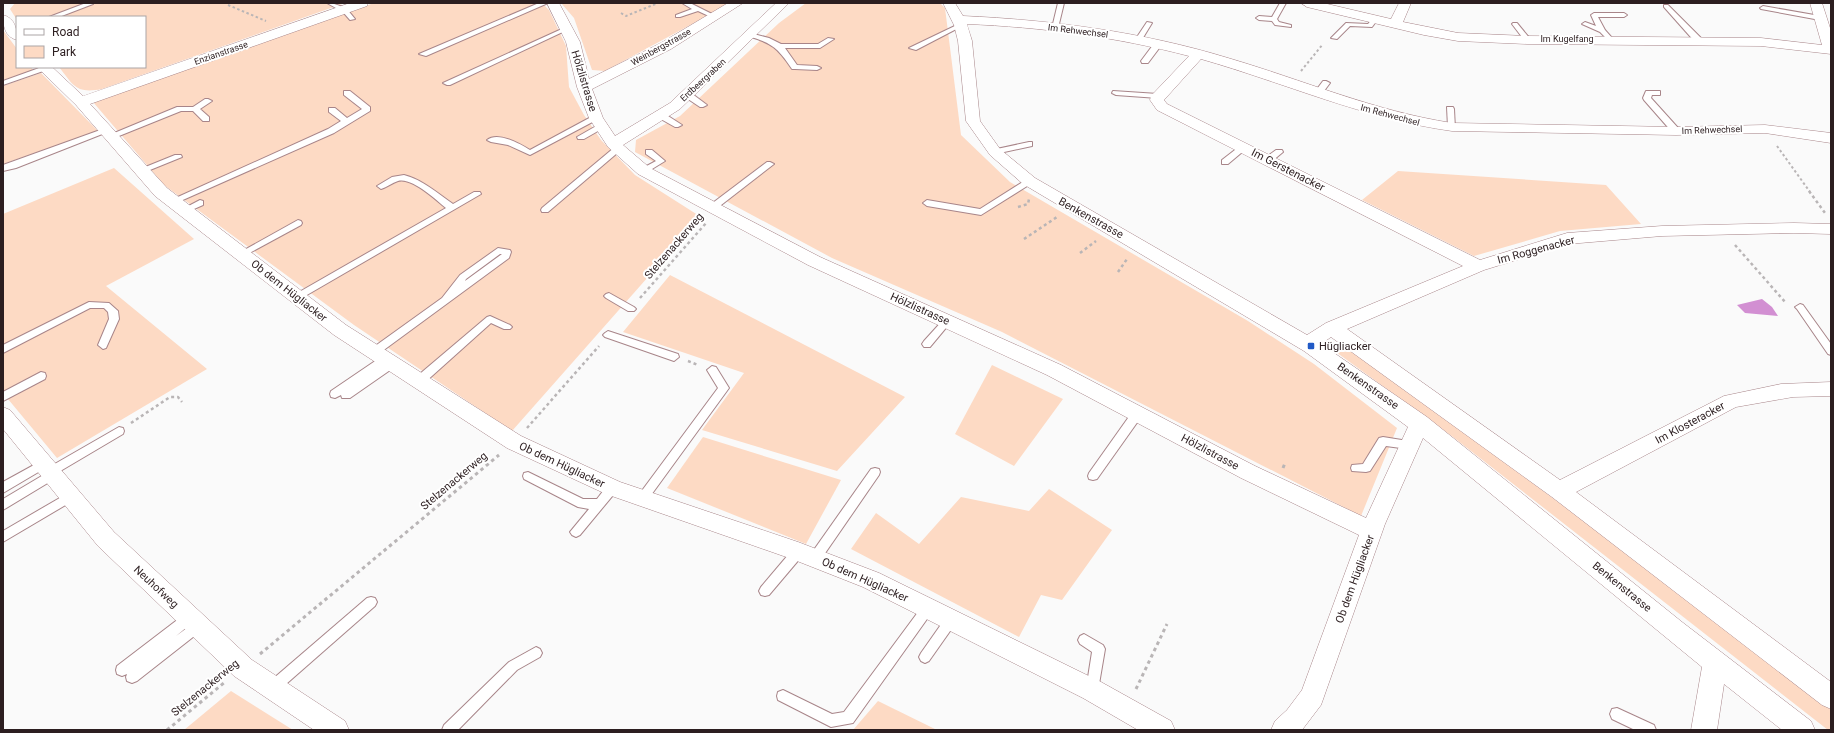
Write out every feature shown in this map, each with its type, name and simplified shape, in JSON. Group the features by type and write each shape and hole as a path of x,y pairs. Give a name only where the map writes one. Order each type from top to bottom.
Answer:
{"street":[{"name":"Enzianstrasse","path":"81,102 362,3"},
{"name":"Hölzlistrasse","path":"553,3 573,42 584,87 599,122 616,146 644,171 814,261 1054,370 1248,472 1372,531"},
{"name":"Weinbergstrasse","path":"584,87 666,46 734,3"},
{"name":"Erdbeergraben","path":"616,146 662,116 688,95 783,3"},
{"name":"Benkenstrasse","path":"949,3 960,22 966,41 973,121 995,152 1028,181 1306,344 1356,376 1420,422 1715,663 1802,730"},
{"name":"Im Kugelfang","path":"1307,3 1375,20 1458,37 1527,40 1605,35 1699,41 1761,42 1831,50"},
{"path":"1395,24 1405,3"},
{"path":"1816,3 1831,50"},
{"path":"3,19 15,32"},
{"name":"Im Rehwechsel","path":"960,22 993,21 1055,28 1159,43 1290,84 1322,88 1380,114 1422,124 1452,127 1676,132 1765,129 1831,138"},
{"path":"1158,96 1198,54"},
{"name":"Ob dem Hügliacker","path":"45,68 81,102 161,192 186,205 241,254 340,330 514,442 613,488 807,555 871,580 1092,690 1162,730"},
{"name":"Im Gerstenacker","path":"1158,96 1157,100 1162,107 1243,148 1274,156 1478,266"},
{"name":"Im Roggenacker","path":"1306,344 1332,328 1478,266 1567,239 1662,231 1830,224"},
{"path":"1332,328 1559,491 1831,698"},
{"name":"Im Klosteracker","path":"1559,491 1732,401 1762,393 1803,388 1831,389"},
{"name":"Neuhofweg","path":"3,416 106,539 194,622 243,668 336,730"},
{"name":"Ob dem Hügliacker","path":"1284,730 1296,719 1312,697 1372,531 1408,445 1420,422"},
{"path":"1704,730 1715,663"}],"lane":[{"path":"423,54 545,3"},
{"path":"686,3 713,16"},
{"path":"1055,28 1061,3"},
{"path":"1274,19 1283,3"},
{"path":"55,16 90,4"},
{"path":"1666,6 1699,41"},
{"path":"1763,8 1820,18"},
{"path":"678,16 698,9"},
{"path":"1605,35 1594,15 1624,15"},
{"path":"1259,18 1274,19"},
{"path":"1274,19 1277,24 1289,26"},
{"path":"1335,38 1348,24 1370,26 1375,20"},
{"path":"913,48 960,22"},
{"path":"1139,40 1149,23"},
{"path":"1515,24 1527,40"},
{"path":"1585,24 1605,35"},
{"path":"447,82 566,29"},
{"path":"750,35 768,39 782,46 820,46 830,39"},
{"path":"1145,61 1159,43"},
{"path":"782,46 795,67 817,68"},
{"path":"3,83 45,68"},
{"path":"186,205 256,162 291,153 347,122 367,109 347,93"},
{"path":"1116,93 1158,96"},
{"path":"1657,93 1649,93 1647,98 1676,132"},
{"path":"688,95 703,105"},
{"path":"3,168 109,134 180,109 195,108 208,101"},
{"path":"195,108 206,119"},
{"path":"1450,109 1452,127"},
{"path":"332,110 347,122"},
{"path":"662,116 678,125"},
{"path":"581,137 599,122"},
{"path":"491,140 508,141 530,153 599,122"},
{"path":"331,131 344,132"},
{"path":"995,152 1029,144"},
{"path":"545,210 616,146"},
{"path":"1225,162 1243,148"},
{"path":"644,171 661,161 649,152"},
{"path":"142,170 178,157"},
{"path":"716,208 770,164"},
{"path":"381,186 395,179 405,178 413,180 452,208"},
{"path":"927,203 981,212 1028,181"},
{"path":"297,297 477,194"},
{"path":"241,254 298,223"},
{"path":"346,395 445,300 506,256 507,252 498,251 463,277 445,300"},
{"path":"609,296 631,309"},
{"path":"3,349 89,305 106,305 113,311 114,319 103,345"},
{"path":"1800,307 1831,352"},
{"path":"420,381 490,319 507,327"},
{"path":"927,344 947,321"},
{"path":"608,335 674,357"},
{"path":"335,394 383,358"},
{"path":"642,499 724,388 712,370"},
{"path":"3,397 41,376"},
{"path":"1093,476 1138,414"},
{"path":"3,488 49,470 119,431"},
{"path":"1356,468 1366,468 1383,441 1408,445"},
{"path":"3,505 49,470"},
{"path":"765,591 807,555 875,472"},
{"path":"528,476 582,504 600,504"},
{"path":"576,532 613,488"},
{"path":"3,537 70,497"},
{"path":"272,688 371,602"},
{"path":"783,696 831,720 848,718 928,608"},
{"path":"925,657 951,620"},
{"path":"122,670 194,622"},
{"path":"132,677 194,622"},
{"path":"1084,640 1100,649 1092,690"},
{"path":"449,730 513,666 536,652"},
{"path":"1617,714 1648,730"}],"path":[{"path":"621,13 626,16 658,3"},
{"path":"228,5 264,19 281,32"},
{"path":"1290,84 1321,48 1324,41"},
{"path":"1775,144 1830,224"},
{"path":"1024,239 1049,224 1070,206"},
{"name":"Stelzenackerweg","path":"631,309 716,208"},
{"name":"Stelzenackerweg","path":"167,730 514,442 608,335"},
{"path":"674,357 712,370"},
{"path":"119,431 170,397 178,397 182,402"},
{"path":"1126,709 1167,624"}],"green space":[{"path":"15,3 345,3 102,89 93,90 86,90 76,87 60,68 146,68 146,16 16,16 16,18 10,9"},
{"path":"374,3 542,3 549,10 566,46 569,87 584,115 601,140 635,175 701,217 512,431 354,325 164,185 93,102"},
{"path":"561,3 731,3 605,71 592,70 574,18"},
{"path":"806,3 940,3 945,8 961,135 1010,182 1248,321 1314,364 1397,428 1361,516 1002,332 832,258 635,152 636,140 680,116 779,23"},
{"path":"3,30 16,48 16,68 32,68 33,70 3,80"},
{"path":"41,73 98,131 3,164 3,86"},
{"path":"114,168 194,239 106,286 207,369 57,458 3,393 3,214"},
{"path":"1398,171 1606,185 1641,224 1560,231 1474,256 1362,200"},
{"path":"670,275 905,397 837,471 702,430 744,373 623,332"},
{"path":"1331,341 1375,365 1831,706 1831,730 1828,730 1453,437 1329,347 1327,343"},
{"path":"992,365 1063,399 1014,466 955,434"},
{"path":"703,437 841,480 806,544 667,488"},
{"path":"1049,489 1112,530 1062,600 1041,595 1019,637 851,549 876,513 919,544 961,497 1029,511"},
{"path":"231,691 293,730 184,730"},
{"path":"878,701 937,730 853,730"}],"shaded area":[{"path":"1762,299 1772,307 1778,316 1745,313 1737,305"}],"place":[{"name":"Hügliacker","path":"1311,346"}]}
